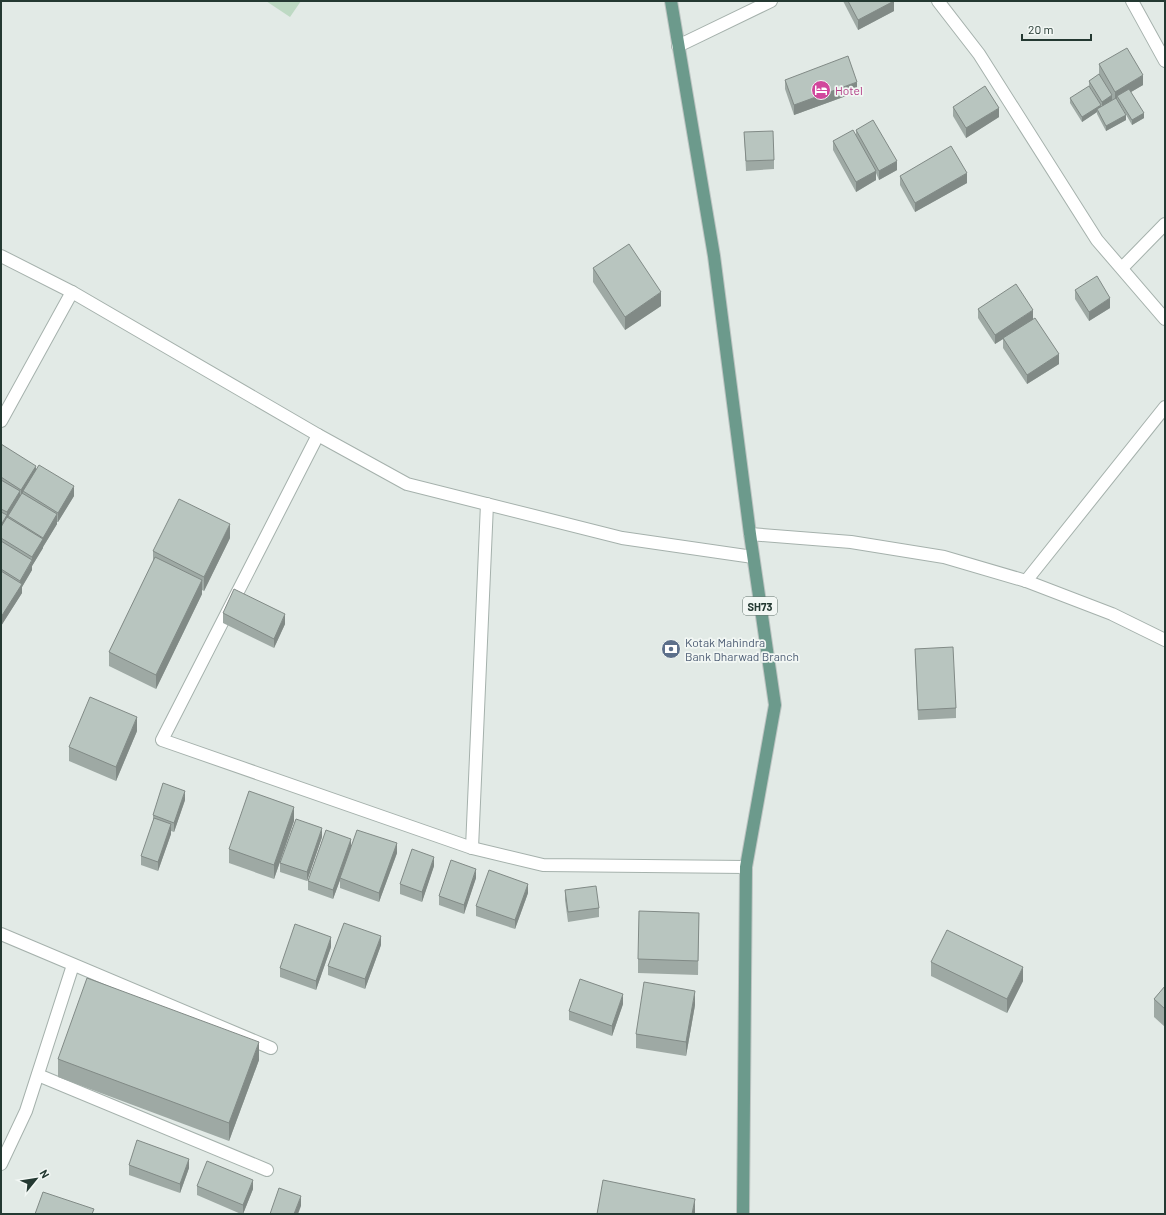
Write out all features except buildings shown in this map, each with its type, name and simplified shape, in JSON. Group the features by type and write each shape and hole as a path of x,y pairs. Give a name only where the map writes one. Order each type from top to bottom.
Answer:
{"main road":[{"name":"SH73","path":"671,1 714,256 753,557 775,705 746,867 743,1214"}],"street":[{"path":"678,46 771,1"},
{"path":"938,1 978,54 1097,240 1165,319"},
{"path":"1132,1 1165,61"},
{"path":"1122,268 1165,224"},
{"path":"1,256 72,292 318,435 407,484 622,538 753,557"},
{"path":"1,421 72,292"},
{"path":"1026,581 1165,406"},
{"path":"318,435 162,740 472,848 543,865 746,867"},
{"path":"472,848 487,504"},
{"path":"750,534 851,542 944,557 1026,581 1112,614 1165,640"},
{"path":"1,934 271,1048"},
{"path":"1,1164 26,1110 73,965"},
{"path":"38,1075 267,1170"}],"green space":[{"path":"266,1 301,1 290,17"}],"place":[{"name":"Hotel","path":"821,90"},
{"name":"Kotak Mahindra Bank Dharwad Branch","path":"671,649"}]}
